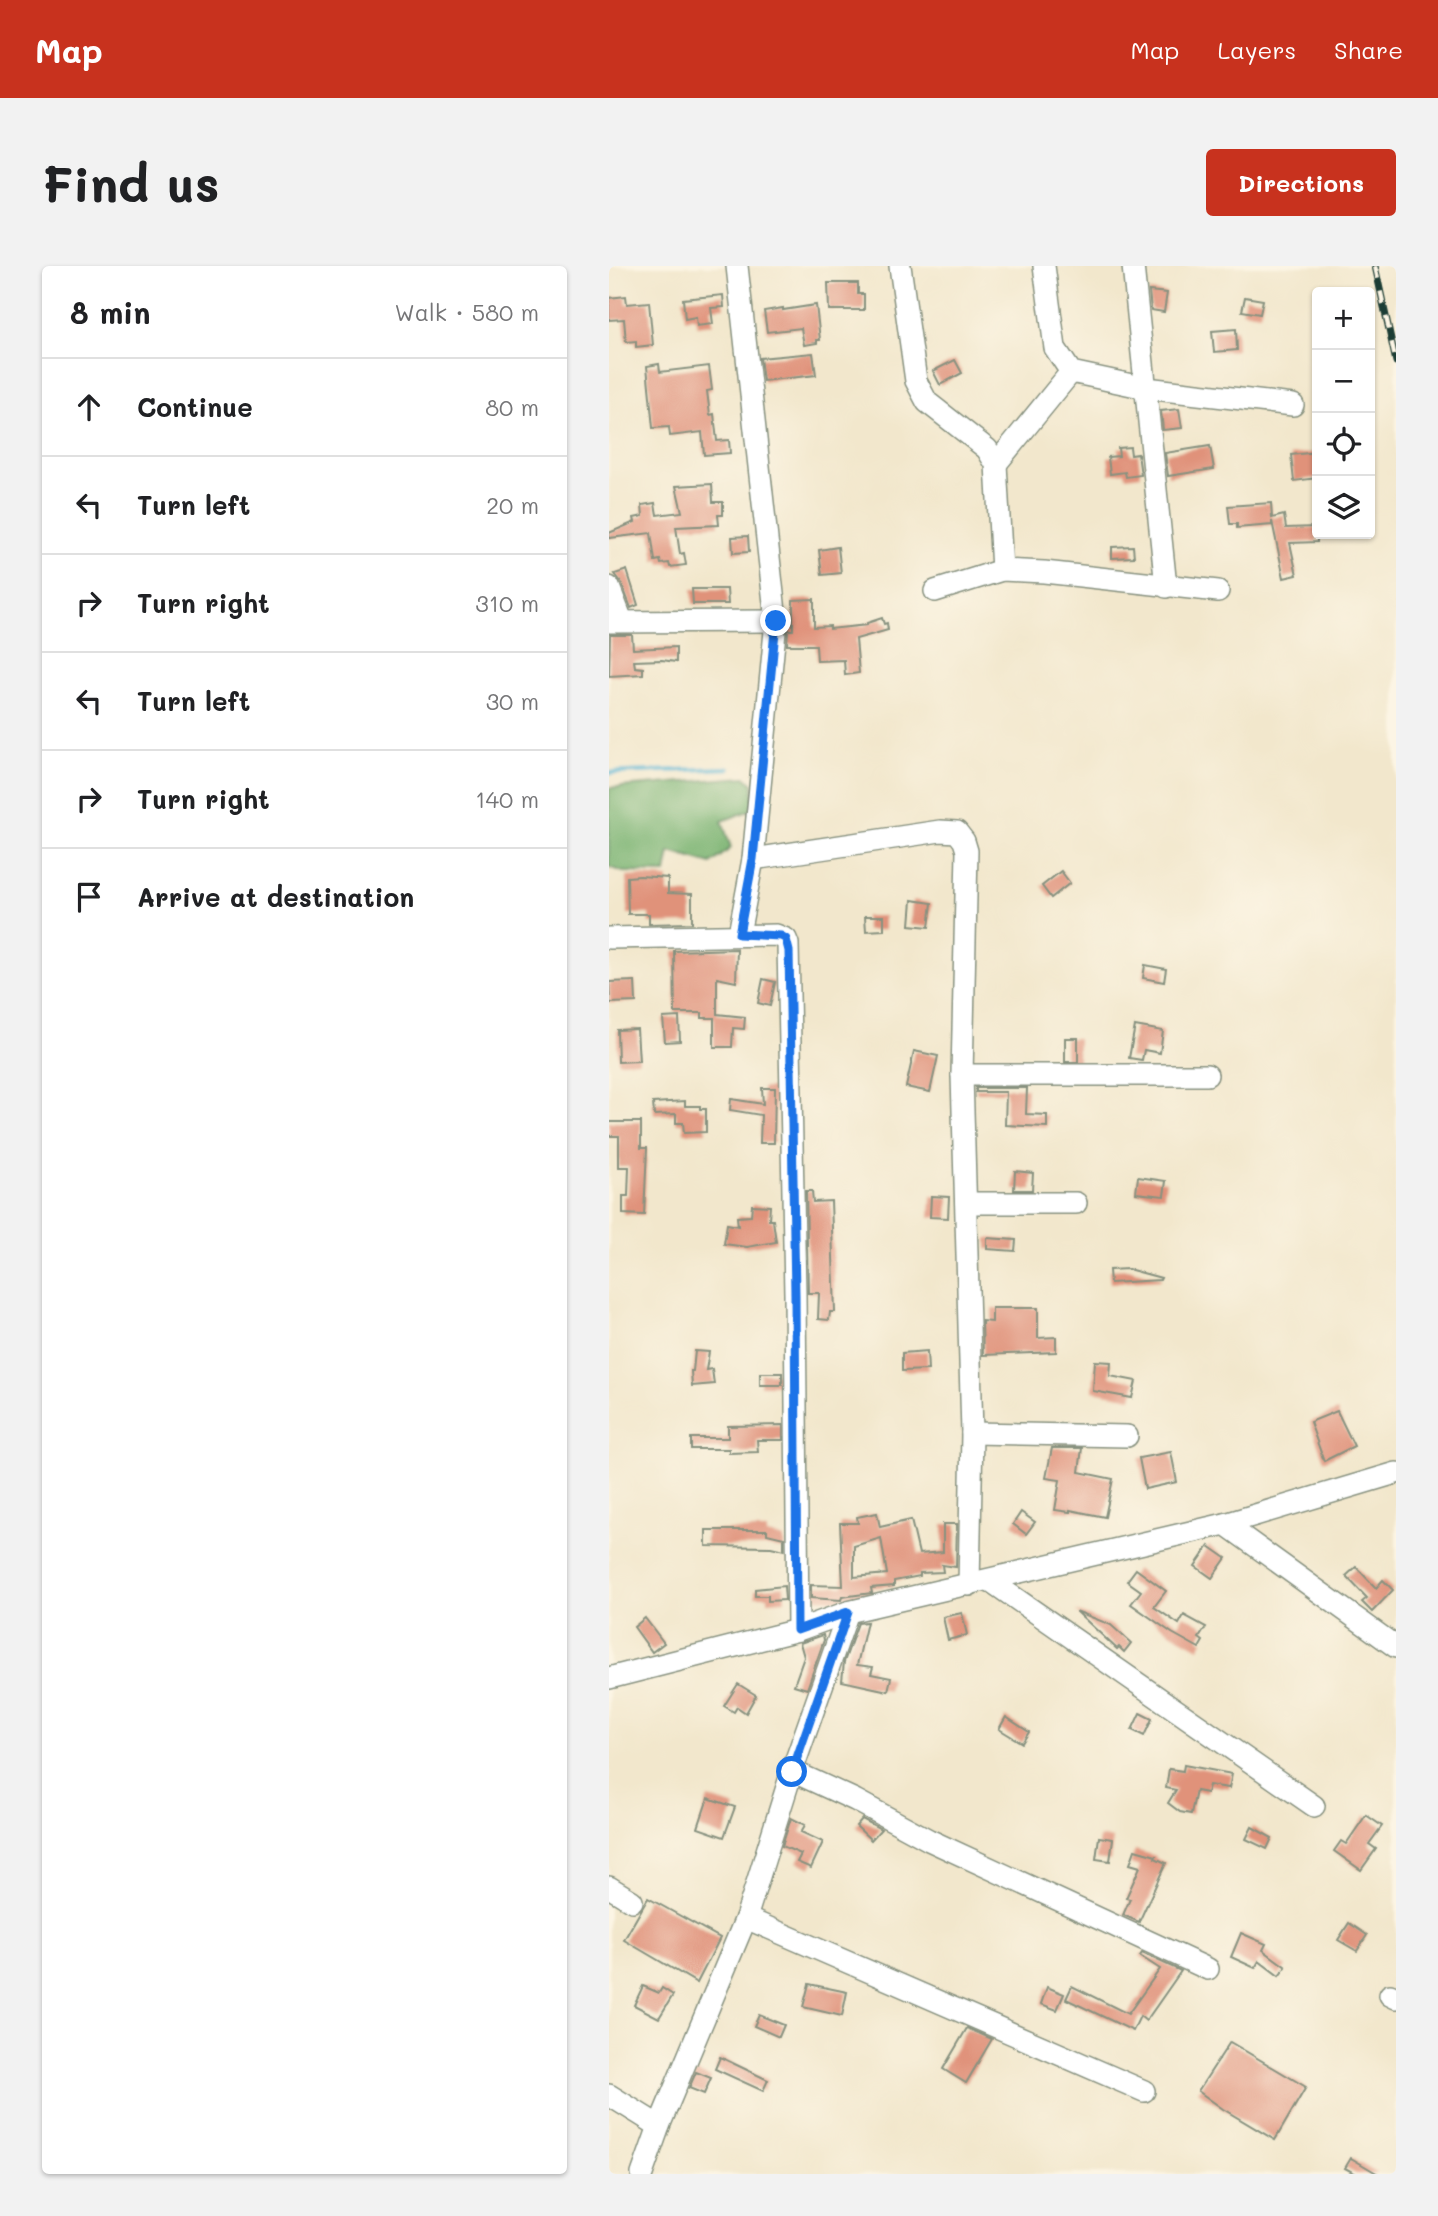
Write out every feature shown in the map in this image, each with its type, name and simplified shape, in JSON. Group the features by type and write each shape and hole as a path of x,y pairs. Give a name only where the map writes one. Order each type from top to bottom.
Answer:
{"street":[{"path":"737,266 776,621 753,859 739,934"},
{"path":"900,266 916,381 927,402 987,449 996,464 1002,570"},
{"path":"1044,266 1055,348 1071,372 1146,388 1293,405"},
{"path":"1133,266 1166,587"},
{"path":"996,464 1071,372"},
{"path":"935,591 1002,570 1218,591"},
{"path":"609,587 616,622 776,621"},
{"path":"753,859 940,831 957,832 964,841 967,851 962,1075 979,1583"},
{"path":"609,938 739,934 781,936 786,939 789,951 796,1307 797,1630"},
{"path":"962,1075 1206,1075"},
{"path":"966,1203 1076,1203"},
{"path":"972,1433 1127,1436"},
{"path":"609,1678 797,1630 848,1612 1225,1524 1396,1473"},
{"path":"1225,1524 1396,1647"},
{"path":"979,1583 1314,1806"},
{"path":"642,2174 659,2126 746,1917 792,1772 848,1612"},
{"path":"792,1772 855,1800 929,1840 1208,1969"},
{"path":"609,1887 632,1901"},
{"path":"746,1917 1144,2091"},
{"path":"609,2095 659,2126"}],"green space":[{"path":"745,777 753,784 753,809 722,821 731,848 711,864 670,852 666,873 623,872 609,867 609,788"}],"building":[{"path":"828,283 858,283 858,294 864,294 864,310 829,310"},
{"path":"1149,291 1167,293 1164,312 1151,310"},
{"path":"723,295 724,307 711,308 713,324 697,326 696,317 685,319 683,299"},
{"path":"626,296 627,304 649,302 653,345 636,347 636,341 626,342 624,319 609,320 609,298"},
{"path":"1245,297 1263,300 1260,314 1242,311"},
{"path":"816,305 820,340 817,340 817,343 804,345 801,328 767,332 764,311"},
{"path":"1236,329 1237,350 1214,352 1212,331"},
{"path":"813,353 816,375 763,381 760,358"},
{"path":"955,360 962,373 940,385 933,371"},
{"path":"659,364 660,372 709,366 712,390 707,391 710,415 714,414 717,441 729,440 730,453 704,455 702,432 670,436 669,427 653,428 647,366"},
{"path":"1179,409 1182,428 1163,430 1161,411"},
{"path":"1210,446 1214,469 1168,476 1165,453"},
{"path":"1130,447 1131,455 1138,454 1141,475 1126,477 1125,472 1110,474 1108,457 1119,456 1118,448"},
{"path":"1312,453 1312,479 1294,481 1291,455"},
{"path":"712,484 713,502 723,502 723,515 718,515 719,525 676,527 680,554 684,553 686,565 670,567 669,563 661,564 660,560 655,561 651,533 609,538 609,533 635,522 634,518 643,516 642,505 655,503 657,515 682,512 676,486"},
{"path":"1271,503 1272,518 1284,515 1286,528 1312,527 1312,539 1317,539 1317,542 1290,543 1297,575 1284,578 1272,521 1272,525 1237,528 1237,524 1230,524 1228,506"},
{"path":"748,536 749,552 733,553 732,537"},
{"path":"1133,546 1134,557 1112,558 1112,547"},
{"path":"838,547 841,573 822,575 819,550"},
{"path":"627,570 638,605 631,608 615,574"},
{"path":"692,589 727,589 728,604 693,604"},
{"path":"814,599 814,627 830,626 830,629 867,625 882,618 884,624 887,623 888,630 856,639 859,673 845,675 844,660 817,661 816,645 787,645 788,630 793,630 793,600"},
{"path":"610,635 632,635 633,649 676,647 676,662 634,661 635,667 643,668 643,674 609,676"},
{"path":"1061,871 1070,883 1051,898 1042,886"},
{"path":"627,877 668,878 668,893 692,894 692,923 649,924 649,914 628,914"},
{"path":"912,900 932,903 929,927 910,925"},
{"path":"865,916 884,916 884,930 866,931"},
{"path":"737,949 736,982 717,978 717,1014 745,1017 744,1029 733,1028 732,1047 714,1047 714,1018 702,1018 702,1013 675,1013 674,951"},
{"path":"1145,965 1166,969 1164,982 1143,978"},
{"path":"763,979 775,982 770,1006 758,1003"},
{"path":"635,981 636,1002 610,1003 609,982"},
{"path":"679,1017 680,1041 665,1042 663,1018"},
{"path":"1135,1026 1163,1031 1160,1053 1144,1050 1142,1060 1129,1058"},
{"path":"637,1029 639,1061 618,1062 617,1030"},
{"path":"1065,1038 1078,1038 1078,1062 1065,1062"},
{"path":"914,1051 938,1056 930,1092 906,1087"},
{"path":"762,1088 775,1088 774,1143 760,1143 761,1115 730,1110 731,1099 763,1104"},
{"path":"976,1088 1027,1088 1026,1114 1047,1115 1047,1127 1005,1125 1006,1092 976,1092"},
{"path":"685,1101 685,1106 700,1106 700,1109 706,1109 706,1132 684,1133 683,1123 676,1123 676,1114 654,1115 653,1103"},
{"path":"609,1122 641,1122 641,1148 647,1148 644,1215 623,1214 623,1196 628,1196 629,1167 619,1167 619,1136 609,1136"},
{"path":"1015,1171 1033,1173 1032,1190 1014,1190"},
{"path":"1138,1177 1166,1181 1164,1196 1136,1193"},
{"path":"806,1191 812,1191 813,1202 831,1201 835,1312 830,1312 829,1320 818,1319 819,1293 808,1293"},
{"path":"931,1196 949,1197 948,1218 930,1217"},
{"path":"752,1205 770,1206 769,1220 773,1220 776,1242 747,1247 724,1244 727,1224 738,1226 737,1217 751,1216"},
{"path":"987,1238 1016,1240 1015,1251 987,1249"},
{"path":"1128,1269 1161,1278 1110,1283 1109,1270"},
{"path":"992,1308 1038,1308 1038,1338 1056,1337 1056,1352 983,1355 982,1321 992,1322"},
{"path":"695,1351 709,1352 706,1370 712,1369 714,1384 692,1386 691,1371"},
{"path":"927,1351 928,1370 902,1371 902,1353"},
{"path":"1095,1361 1111,1362 1110,1376 1136,1381 1132,1398 1093,1391"},
{"path":"760,1373 782,1373 782,1385 760,1385"},
{"path":"1337,1411 1354,1446 1324,1461 1310,1422"},
{"path":"783,1425 783,1440 757,1440 758,1452 729,1453 729,1449 691,1449 691,1438 728,1438 728,1426"},
{"path":"1052,1448 1082,1448 1079,1472 1113,1479 1105,1517 1055,1510 1060,1480 1046,1478"},
{"path":"1171,1452 1177,1482 1145,1489 1139,1458"},
{"path":"1021,1512 1035,1522 1026,1534 1013,1524"},
{"path":"877,1513 880,1527 911,1520 919,1554 943,1552 943,1524 957,1524 956,1567 942,1565 943,1572 920,1573 920,1576 894,1581 894,1586 871,1588 872,1593 842,1597 841,1600 811,1598 811,1585 843,1586 840,1523 858,1523 857,1517","holes":["881,1538 887,1574 854,1577 854,1546"]},
{"path":"706,1530 767,1530 767,1534 784,1538 784,1550 771,1547 706,1546"},
{"path":"1209,1546 1226,1558 1212,1578 1195,1566"},
{"path":"1356,1567 1376,1588 1383,1580 1393,1590 1372,1612 1362,1602 1367,1598 1346,1576"},
{"path":"1136,1569 1166,1591 1154,1607 1179,1624 1184,1615 1206,1627 1199,1638 1203,1641 1199,1648 1131,1604 1141,1591 1127,1581"},
{"path":"784,1586 785,1600 768,1601 768,1596 755,1596 755,1589"},
{"path":"1076,1611 1111,1625 1131,1643 1124,1652 1119,1647 1117,1649"},
{"path":"962,1613 967,1635 948,1640 943,1617"},
{"path":"645,1618 664,1643 652,1652 634,1627"},
{"path":"867,1622 857,1665 873,1667 871,1674 891,1678 888,1691 842,1681 844,1662 858,1623"},
{"path":"823,1635 824,1640 807,1689 794,1685 804,1657 800,1643"},
{"path":"738,1684 756,1695 746,1713 737,1707 734,1712 724,1706"},
{"path":"1140,1713 1152,1719 1144,1736 1132,1730"},
{"path":"1006,1717 1029,1732 1022,1743 999,1729"},
{"path":"1184,1765 1232,1774 1229,1788 1209,1785 1207,1793 1196,1791 1191,1814 1180,1812 1168,1803 1176,1790 1166,1788 1169,1769 1183,1771"},
{"path":"708,1798 735,1807 724,1837 698,1828"},
{"path":"1366,1815 1382,1826 1369,1844 1376,1849 1361,1870 1334,1851 1341,1841 1346,1844"},
{"path":"791,1818 805,1825 801,1832 823,1842 811,1868 797,1862 801,1854 782,1846"},
{"path":"862,1819 881,1829 871,1840 856,1826"},
{"path":"1252,1827 1272,1838 1267,1849 1246,1839"},
{"path":"1099,1837 1113,1839 1110,1861 1096,1859"},
{"path":"1135,1850 1156,1856 1155,1858 1166,1863 1139,1922 1123,1915 1130,1899 1126,1898 1140,1867 1130,1864"},
{"path":"648,1898 720,1938 697,1983 624,1940"},
{"path":"1349,1923 1367,1935 1357,1951 1338,1940"},
{"path":"1241,1933 1266,1944 1263,1950 1286,1967 1279,1976 1259,1961 1255,1968 1231,1957"},
{"path":"1142,1953 1181,1971 1146,2021 1140,2016 1133,2031 1066,1999 1072,1986 1128,2014 1160,1969 1140,1956"},
{"path":"809,1984 847,1992 842,2016 803,2007"},
{"path":"643,1986 659,1993 662,1988 673,1995 659,2018 634,2005"},
{"path":"1047,1987 1064,1994 1057,2010 1041,2004"},
{"path":"759,2015 784,2025 779,2037 754,2026"},
{"path":"967,2028 992,2039 966,2083 943,2069"},
{"path":"1230,2042 1306,2087 1275,2140 1198,2091"},
{"path":"720,2057 768,2080 763,2091 715,2069"},
{"path":"696,2072 711,2078 704,2094 689,2088"},
{"path":"1351,2158 1378,2174 1356,2174 1345,2168"}],"waterway":[{"path":"609,773 729,768"}],"railway":[{"path":"1375,266 1396,362"}],"route":[{"path":"776,621 753,859 739,934 781,936 789,944 797,1630 848,1612 792,1772"}]}
